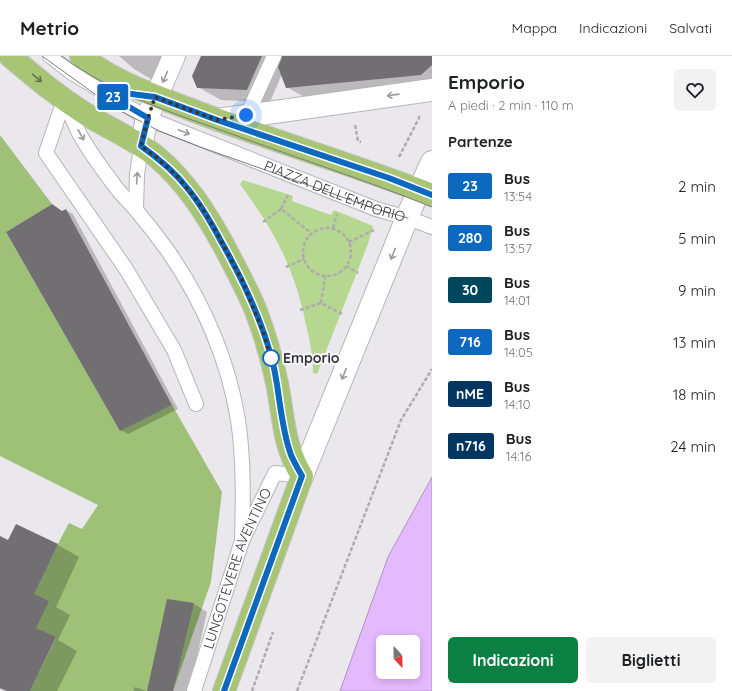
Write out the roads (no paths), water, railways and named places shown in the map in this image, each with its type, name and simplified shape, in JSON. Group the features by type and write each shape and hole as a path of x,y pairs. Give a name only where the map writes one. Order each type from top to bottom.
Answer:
{"main road":[{"path":"10,56 64,100 90,117 141,146 156,157 177,176 188,189 212,224 242,280 255,310 268,347 276,379 289,449 302,476"},
{"path":"81,56 90,63 106,83"},
{"path":"141,146 155,97 174,56"},
{"name":"PIAZZA DELL'EMPORIO","path":"106,83 155,97 426,192 408,218"},
{"path":"217,120 424,91"},
{"path":"426,192 432,162"},
{"name":"LUNGOTEVERE AVENTINO","path":"224,691 302,476 408,218"}],"lane":[{"path":"50,56 72,72 106,83"},
{"path":"246,115 274,56"},
{"name":"PIAZZA DELL'EMPORIO","path":"106,83 148,118 376,209 408,218"},
{"path":"64,100 81,136 91,152 119,191 136,210 167,251 197,298 211,328 223,360 238,420 243,479 242,541"},
{"path":"64,100 46,153 126,269 174,350 196,404"},
{"path":"136,210 137,175 141,146"},
{"path":"408,218 432,227"},
{"name":"LUNGOTEVERE AVENTINO","path":"194,691 242,541 275,473 302,476"}],"tram line":[{"path":"42,56 113,107 159,131 376,209 408,218"},
{"path":"61,56 101,81 142,101 432,207"}],"place":[{"name":"Emporio","path":"271,358"}]}
